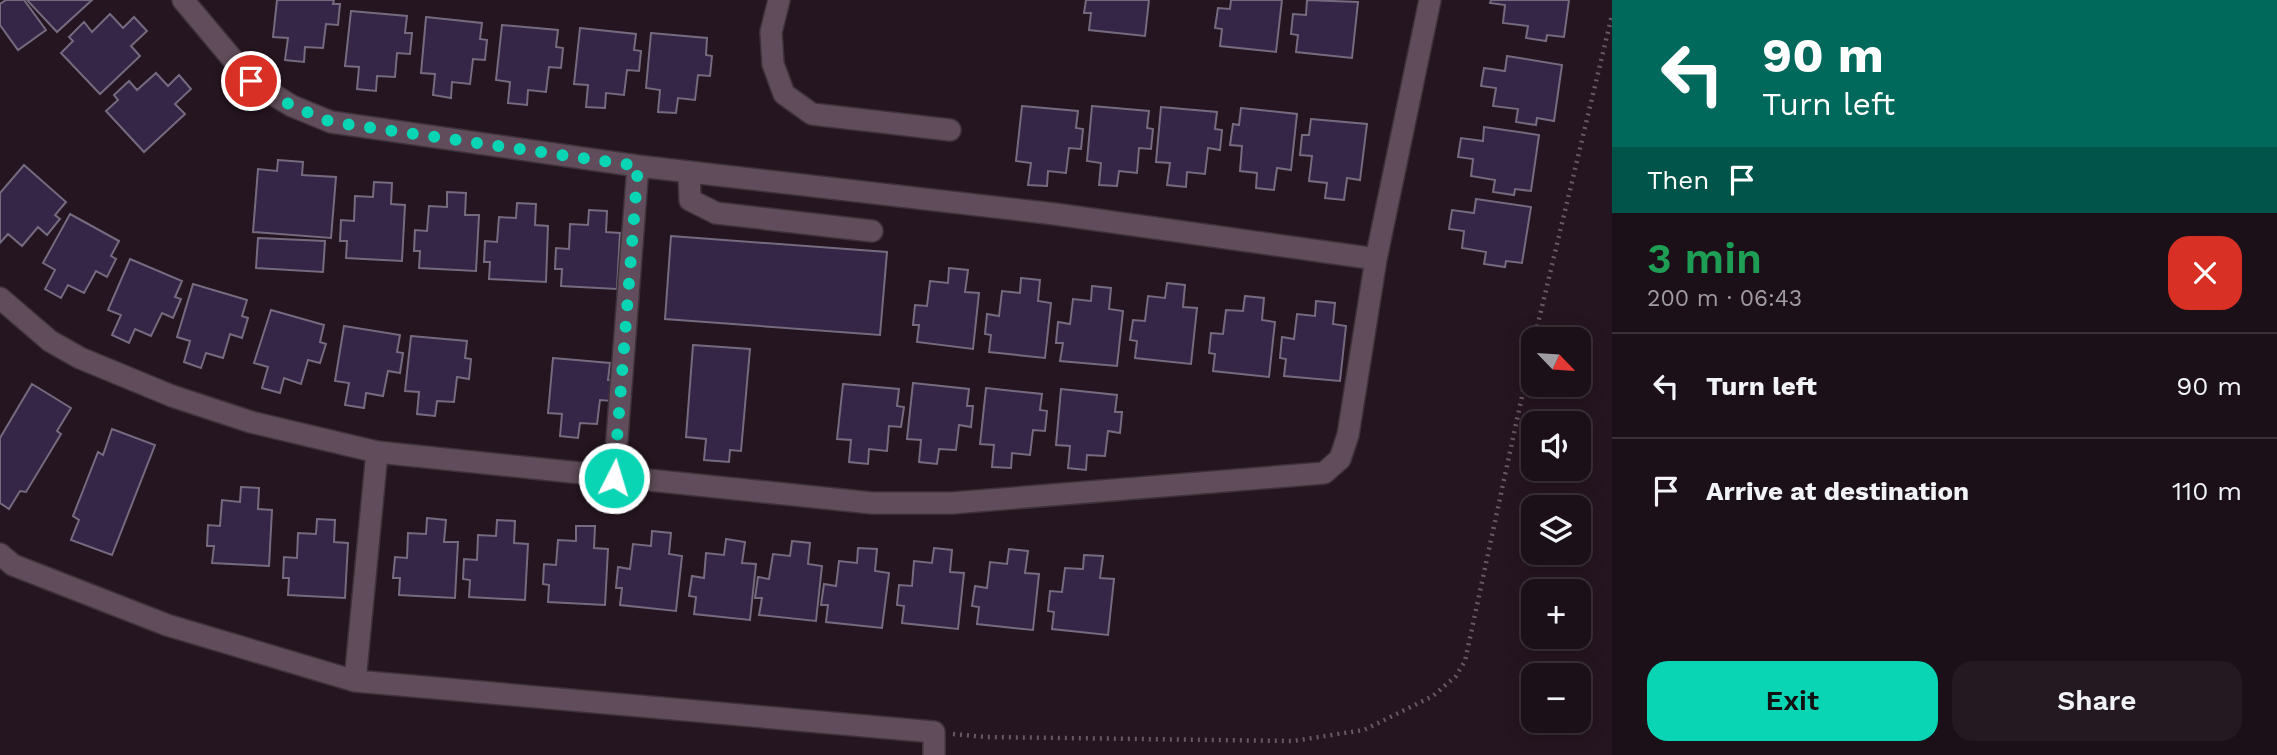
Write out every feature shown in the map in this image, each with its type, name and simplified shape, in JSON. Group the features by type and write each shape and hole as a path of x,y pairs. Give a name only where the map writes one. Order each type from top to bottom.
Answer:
{"street":[{"path":"183,0 251,81 292,106 331,122 638,166 1055,214 1376,260"},
{"path":"779,0 771,43 772,64 784,94 812,114 950,130"},
{"path":"0,298 50,341 80,358 172,396 251,422 377,452 873,503 952,503 1324,473 1340,459 1348,435 1376,260 1430,0"},
{"path":"614,478 638,166"},
{"path":"689,172 690,200 716,213 872,230"},
{"path":"355,681 377,452"},
{"path":"0,554 13,565 167,625 355,681 934,732 934,755"}],"path":[{"path":"1537,327 1612,15"},
{"path":"934,732 985,737 1293,741 1364,730 1433,696 1456,676 1465,661 1522,397"}],"building":[{"path":"6,0 24,0 46,30 18,50 0,25 0,4"},
{"path":"27,0 92,0 57,32"},
{"path":"277,0 334,0 333,4 340,4 338,25 326,24 323,48 305,47 304,62 285,60 288,38 273,37"},
{"path":"1086,0 1149,0 1145,36 1089,30 1091,13 1084,13"},
{"path":"1231,0 1282,0 1276,52 1220,46 1222,29 1215,28 1218,8 1230,9"},
{"path":"1307,0 1358,2 1352,58 1296,52 1298,35 1291,34 1293,14 1306,15"},
{"path":"1491,0 1569,0 1564,37 1547,35 1546,41 1526,38 1528,26 1503,23 1505,5 1490,3"},
{"path":"351,11 407,16 405,33 412,33 410,54 397,53 395,77 377,76 376,91 357,89 359,67 345,66"},
{"path":"110,14 123,28 134,17 147,31 131,46 140,56 100,94 61,53 73,41 69,37 84,22 92,32"},
{"path":"426,17 482,23 480,39 487,40 485,60 473,59 470,84 452,82 451,98 433,95 435,74 421,73"},
{"path":"502,25 558,30 556,47 563,48 561,68 549,67 546,92 528,90 527,105 508,103 510,82 496,80"},
{"path":"580,28 636,34 634,50 641,51 639,71 627,70 624,95 606,93 605,108 586,107 588,85 574,84"},
{"path":"651,33 707,38 706,55 712,56 710,76 698,75 695,100 678,98 676,113 658,112 660,90 646,88"},
{"path":"1507,56 1562,65 1554,121 1537,118 1536,125 1516,122 1518,109 1493,106 1496,88 1481,86 1484,68 1505,71"},
{"path":"156,73 168,86 179,75 191,89 175,104 185,114 144,152 106,111 118,100 114,95 129,81 137,90"},
{"path":"1022,106 1078,111 1076,128 1083,129 1081,149 1069,148 1066,173 1048,171 1047,186 1028,185 1031,163 1016,161"},
{"path":"1092,106 1149,111 1147,128 1153,129 1151,149 1139,148 1137,173 1119,171 1117,186 1099,185 1101,163 1087,161"},
{"path":"1161,107 1217,112 1215,129 1222,130 1220,150 1208,148 1205,174 1187,172 1186,187 1167,185 1170,163 1156,162"},
{"path":"1241,108 1297,114 1291,170 1277,168 1274,190 1256,188 1257,173 1240,171 1242,146 1230,145 1233,124 1239,125"},
{"path":"1311,119 1367,124 1360,180 1347,178 1344,200 1325,198 1327,183 1309,181 1312,156 1300,155 1302,135 1309,135"},
{"path":"1484,127 1539,135 1531,191 1515,189 1514,195 1493,192 1495,180 1471,176 1473,159 1458,157 1461,138 1483,141"},
{"path":"278,160 303,162 302,175 336,177 331,238 253,232 258,169 277,171"},
{"path":"24,165 66,202 55,215 60,219 47,235 38,227 22,246 8,234 0,243 0,193"},
{"path":"374,182 392,183 391,204 405,205 402,261 346,258 347,241 340,241 341,220 354,221 355,196 373,197"},
{"path":"447,192 466,193 465,215 479,215 476,271 419,268 420,251 414,251 415,230 427,231 429,206 447,207"},
{"path":"1476,199 1531,207 1522,263 1506,261 1505,267 1484,264 1486,252 1462,248 1464,231 1449,229 1452,210 1474,213"},
{"path":"517,203 536,204 535,225 548,226 546,282 489,279 490,262 484,262 485,241 497,242 499,217 516,218"},
{"path":"589,210 607,211 606,232 620,233 617,289 561,286 562,269 555,269 556,248 569,249 570,224 588,225"},
{"path":"70,214 119,241 111,256 116,259 107,277 96,271 84,293 68,285 61,298 45,289 55,270 43,263"},
{"path":"671,236 887,252 880,335 665,319"},
{"path":"258,238 325,241 323,272 256,268"},
{"path":"130,259 182,281 175,297 181,299 173,318 162,313 151,336 135,329 129,343 112,335 121,315 108,310"},
{"path":"949,268 968,270 965,292 979,293 973,349 917,342 919,325 913,325 915,305 927,306 930,281 948,283"},
{"path":"1021,278 1040,280 1038,301 1051,303 1045,358 989,352 991,335 985,334 987,314 999,316 1002,291 1020,293"},
{"path":"1167,283 1185,285 1183,307 1197,308 1191,364 1135,358 1137,341 1130,340 1133,320 1145,321 1148,296 1165,298"},
{"path":"193,284 247,300 242,316 248,318 242,338 230,334 223,358 206,353 201,368 184,362 190,341 177,337"},
{"path":"1092,286 1111,288 1109,309 1123,311 1117,366 1060,361 1063,343 1056,343 1058,322 1070,324 1073,299 1091,301"},
{"path":"1245,296 1264,298 1262,320 1275,322 1269,377 1213,371 1215,354 1209,353 1211,333 1223,334 1226,310 1243,311"},
{"path":"1316,301 1335,303 1333,324 1346,326 1340,381 1284,376 1286,359 1280,358 1282,337 1294,339 1297,314 1315,316"},
{"path":"271,310 324,325 320,342 326,344 320,363 308,360 301,384 284,378 280,393 262,388 268,367 254,363"},
{"path":"344,326 400,335 397,352 403,353 400,373 388,371 383,396 366,393 364,408 345,405 349,383 335,381"},
{"path":"411,336 467,341 465,358 471,359 469,379 457,377 454,402 437,401 435,416 417,414 419,392 405,391"},
{"path":"693,345 750,349 741,451 730,450 729,462 704,460 706,439 686,437"},
{"path":"553,358 610,363 608,380 614,380 612,401 600,400 597,424 580,423 578,438 560,436 562,414 548,413"},
{"path":"913,383 969,389 967,406 973,406 971,427 959,425 956,450 939,449 937,464 919,462 921,440 907,439"},
{"path":"32,384 71,408 57,431 61,434 26,492 20,491 9,509 0,503 0,438"},
{"path":"843,384 899,389 897,406 904,407 901,427 889,426 887,451 869,449 868,464 849,462 851,440 837,439"},
{"path":"986,388 1042,394 1040,410 1047,411 1045,431 1033,430 1030,455 1012,453 1011,468 992,467 994,445 980,444"},
{"path":"1061,389 1117,395 1115,412 1122,412 1120,433 1108,431 1105,456 1087,455 1086,470 1068,468 1070,446 1056,445"},
{"path":"112,429 155,445 112,555 71,540 79,520 73,516 98,452 103,455"},
{"path":"241,487 259,488 258,509 272,510 269,566 212,563 214,546 207,546 208,525 220,526 222,500 240,502"},
{"path":"427,518 446,520 444,542 458,542 455,598 399,595 400,578 393,578 395,557 407,558 408,533 426,534"},
{"path":"317,519 335,520 334,542 348,543 345,598 288,595 289,578 283,578 284,557 297,558 298,533 316,534"},
{"path":"497,520 515,521 514,543 528,544 525,600 469,597 470,580 463,579 464,559 477,560 478,535 496,536"},
{"path":"576,526 595,526 594,548 608,549 605,605 548,602 549,585 543,584 544,564 556,565 558,540 576,541"},
{"path":"652,531 671,533 669,554 682,556 676,611 620,605 622,588 616,588 618,567 630,569 633,544 651,546"},
{"path":"726,539 745,542 742,563 756,564 750,620 694,614 696,597 689,596 692,576 704,578 706,553 724,555"},
{"path":"792,541 810,543 808,564 822,566 816,621 759,615 762,598 755,598 758,577 769,579 773,554 790,556"},
{"path":"858,548 877,549 875,571 889,573 882,628 826,622 828,605 821,605 824,584 836,586 839,561 857,563"},
{"path":"934,548 952,550 950,572 964,573 958,629 902,623 904,606 897,605 899,585 912,586 914,561 932,563"},
{"path":"1009,549 1028,551 1025,573 1039,574 1033,630 977,624 979,607 972,606 975,586 987,588 990,562 1007,564"},
{"path":"1084,555 1103,556 1100,578 1114,579 1108,635 1052,629 1054,612 1048,611 1050,591 1062,592 1065,568 1083,569"}],"route":[{"path":"251,81 292,106 331,122 638,166 614,478"}]}
